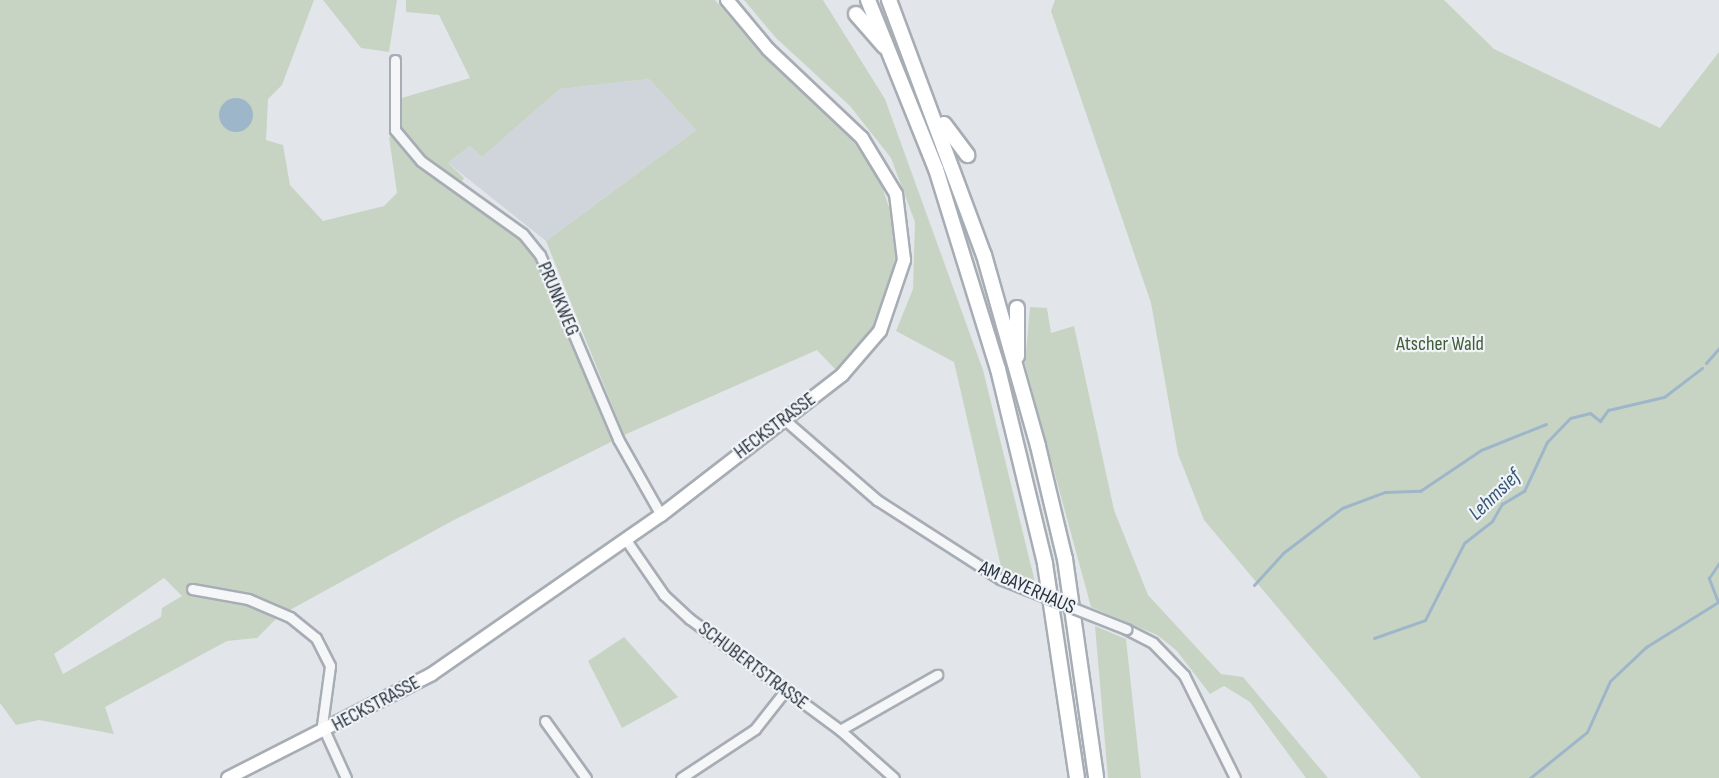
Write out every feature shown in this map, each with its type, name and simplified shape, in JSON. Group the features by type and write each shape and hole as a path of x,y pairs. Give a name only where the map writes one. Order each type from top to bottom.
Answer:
{"highway":[{"path":"868,0 892,54 962,248 1019,450 1045,564 1077,778"},
{"path":"889,0 934,110 1016,364 1065,559 1096,778"},
{"path":"855,14 892,54"},
{"path":"934,110 967,155"},
{"path":"1016,364 1017,308"}],"main road":[{"name":"HECKSTRASSE","path":"228,778 432,674 661,515 842,375 880,331 900,283 903,224 896,194 862,138 768,49 727,0"}],"street":[{"name":"PRUNKWEG","path":"395,60 395,130 421,161 523,234 540,255 618,439 661,515"},
{"name":"AM BAYERHAUS","path":"785,420 877,500 1000,579 1126,629 1153,643 1184,675 1235,778"},
{"name":"SCHUBERTSTRASSE","path":"626,540 664,595 785,691 840,730 894,778"},
{"name":"HECKSTRASSE","path":"192,589 248,599 290,617 316,638 330,666 324,731"},
{"path":"840,730 937,675"},
{"path":"681,778 755,729 785,691"},
{"path":"545,721 586,778"},
{"path":"324,731 346,778"}],"shaded area":[{"path":"649,79 696,130 546,241 448,163 470,146 482,157 560,89"}],"green space":[{"path":"0,0 314,0 282,85 268,99 266,140 283,145 290,185 323,221 384,206 397,193 389,137 403,134 398,99 470,78 439,15 406,12 406,0 715,0 764,57 839,124 877,172 896,228 894,280 879,321 836,370 817,350 624,435 546,241 696,130 649,79 560,89 482,157 470,146 448,163 464,178 455,194 521,238 541,265 615,440 452,521 279,616 257,638 227,641 105,707 114,734 39,720 16,725 0,703","holes":["164,578 182,596 162,608 161,617 63,674 54,654"]},
{"path":"323,0 397,0 389,52 361,48"},
{"path":"744,0 823,0 885,99 983,370 1035,582 1002,571 954,362 896,331 913,289 915,222 891,158 850,106 776,38"},
{"name":"Atscher Wald","path":"1055,0 1444,0 1494,49 1660,128 1719,52 1719,778 1421,778 1204,520 1178,454 1151,303 1051,11"},
{"path":"1030,307 1047,308 1051,333 1074,326 1114,510 1148,595 1221,674 1243,677 1328,778 1306,778 1250,702 1224,686 1210,694 1176,650 1157,635 1091,607 1025,364"},
{"path":"1095,626 1126,639 1141,778 1108,778"},
{"path":"624,637 678,697 622,728 588,661"}],"water":[{"path":"236,98 248,103 253,115 248,127 236,132 224,127 219,115 224,103"}],"waterway":[{"name":"Lehmsief","path":"1706,363 1719,348"},
{"name":"Lehmsief","path":"1374,638 1425,620 1464,543 1492,521 1502,504 1524,491 1547,442 1570,418 1590,413 1600,421 1608,410 1664,397 1702,368"},
{"path":"1254,585 1283,553 1342,508 1385,492 1420,491 1481,450 1546,424"},
{"name":"Lehmsief","path":"1530,778 1587,732 1610,681 1646,647 1718,602 1709,578 1719,563"}]}
